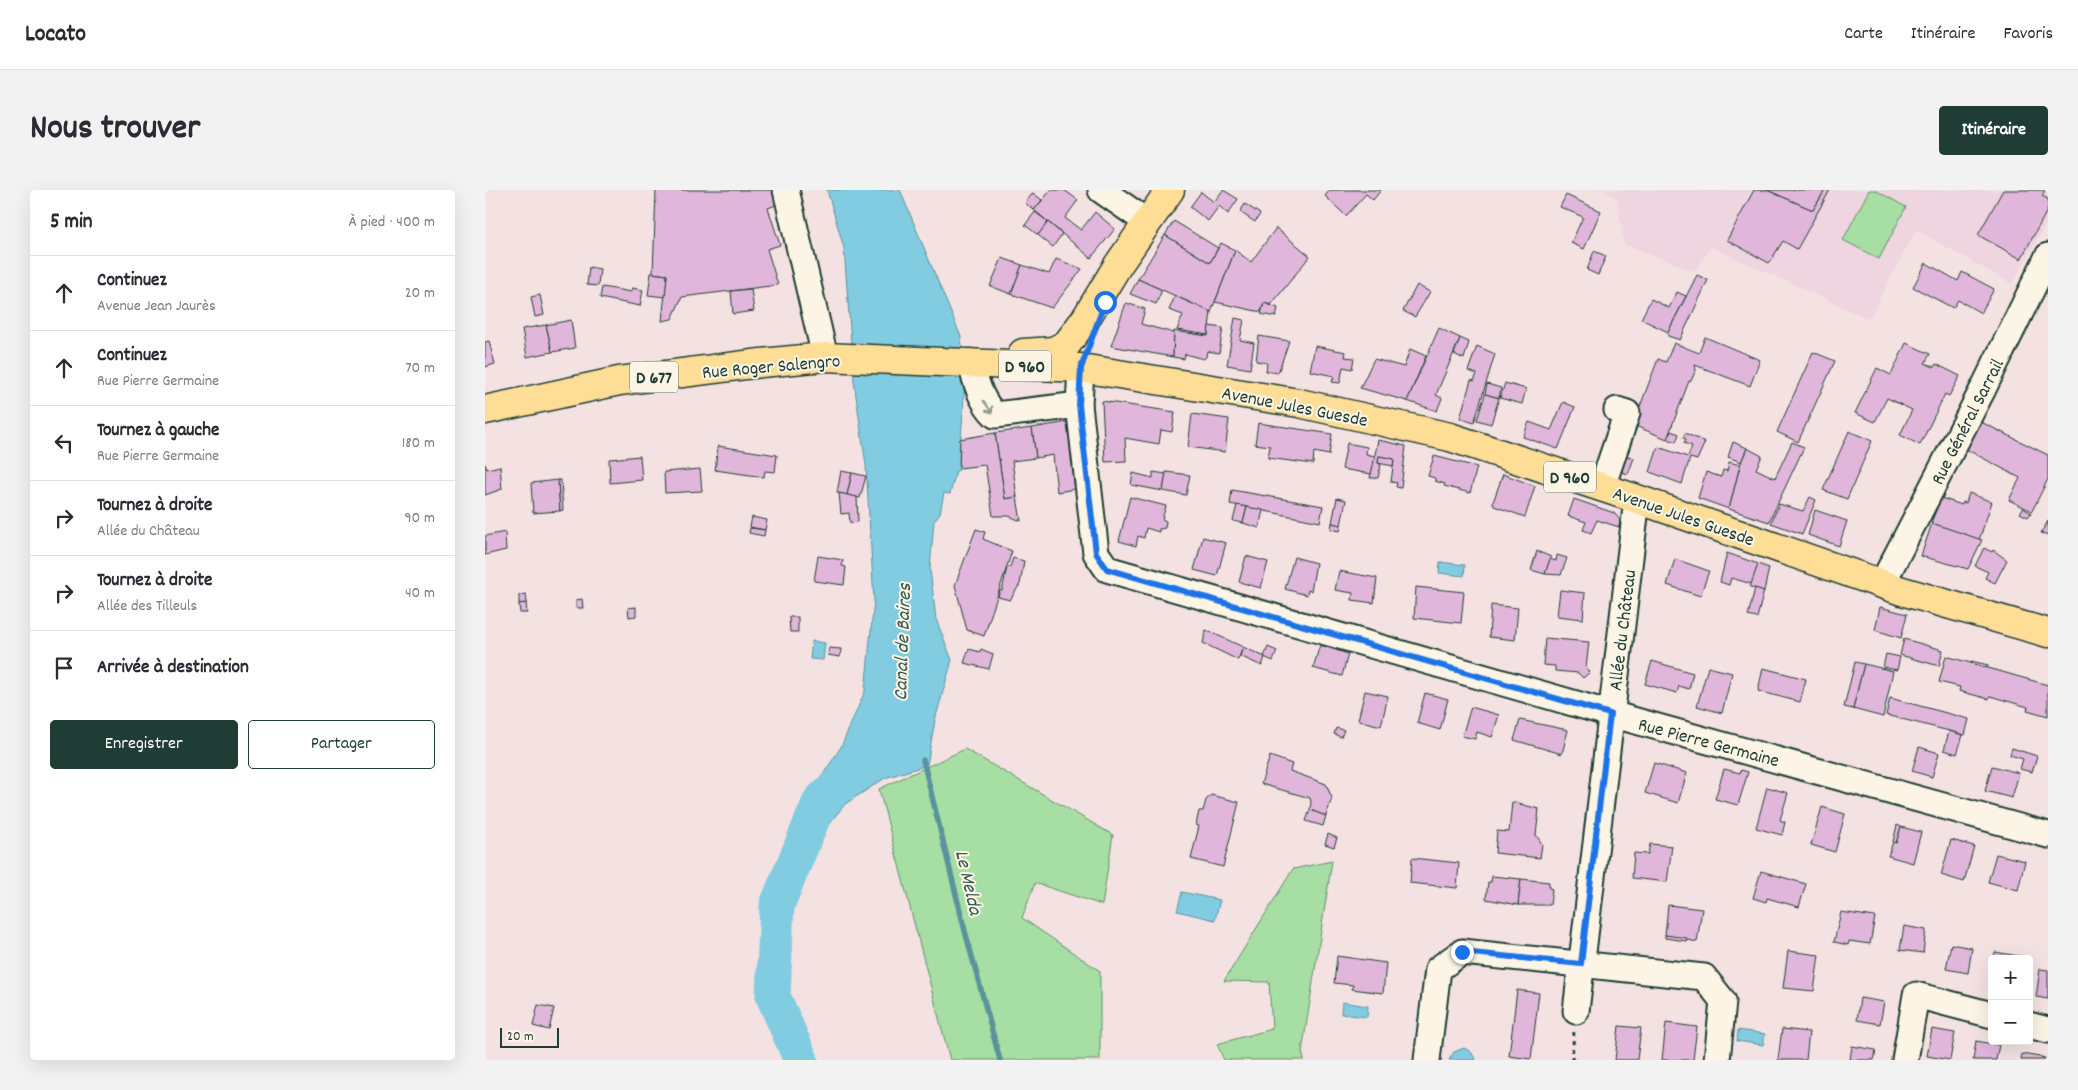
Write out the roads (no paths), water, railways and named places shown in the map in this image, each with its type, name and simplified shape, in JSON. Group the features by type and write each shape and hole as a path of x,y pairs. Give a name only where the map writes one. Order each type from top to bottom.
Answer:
{"main road":[{"name":"D 677","path":"970,362 1023,353 1053,351 1067,344 1170,190"},
{"name":"D 677","path":"1081,368 1118,266"},
{"name":"D 677","path":"1081,368 1086,318"},
{"name":"Rue Roger Salengro","path":"485,410 619,381 761,363 825,358 970,362"},
{"name":"D 960","path":"970,362 1081,368"},
{"name":"Avenue Jules Guesde","path":"1081,368 1299,403 1450,437 1602,487 1882,584 2048,632"}],"street":[{"path":"786,190 825,358"},
{"path":"1101,190 1147,222"},
{"name":"Rue Général Sarrail","path":"1882,584 1983,389 2048,256"},
{"path":"970,362 978,390 986,407 995,415 1079,405"},
{"name":"Rue Pierre Germaine","path":"1081,368 1079,405 1096,553 1107,569 1610,714 2048,835"},
{"path":"1602,487 1627,414 1617,410"},
{"name":"Allée du Château","path":"1576,1011 1637,499"},
{"path":"1427,1060 1438,970 1462,952 1704,977 1723,1001 1717,1060"},
{"path":"1905,1060 1916,994 1988,1014"},
{"path":"2033,1026 2048,1030"}],"water":[{"path":"827,190 900,190 961,337 965,381 959,470 956,471 950,494 944,493 940,513 934,521 930,569 936,619 952,660 935,720 927,765 885,778 845,804 821,834 816,785 841,747 865,691 874,600 866,465 854,382 844,248"},
{"path":"1440,562 1465,565 1464,576 1439,573"},
{"path":"812,641 825,643 823,660 810,659"},
{"path":"1182,892 1220,900 1215,920 1177,911"},
{"path":"1342,1002 1368,1006 1367,1017 1341,1014"},
{"path":"1738,1030 1765,1034 1763,1045 1737,1041"},
{"path":"1464,1048 1471,1052 1476,1060 1449,1060 1454,1052"}],"waterway":[{"name":"Le Melda","path":"923,760 965,931 1000,1060"},
{"name":"Canal de Baires","path":"801,1060 773,996 777,905 820,801 851,771"}]}
